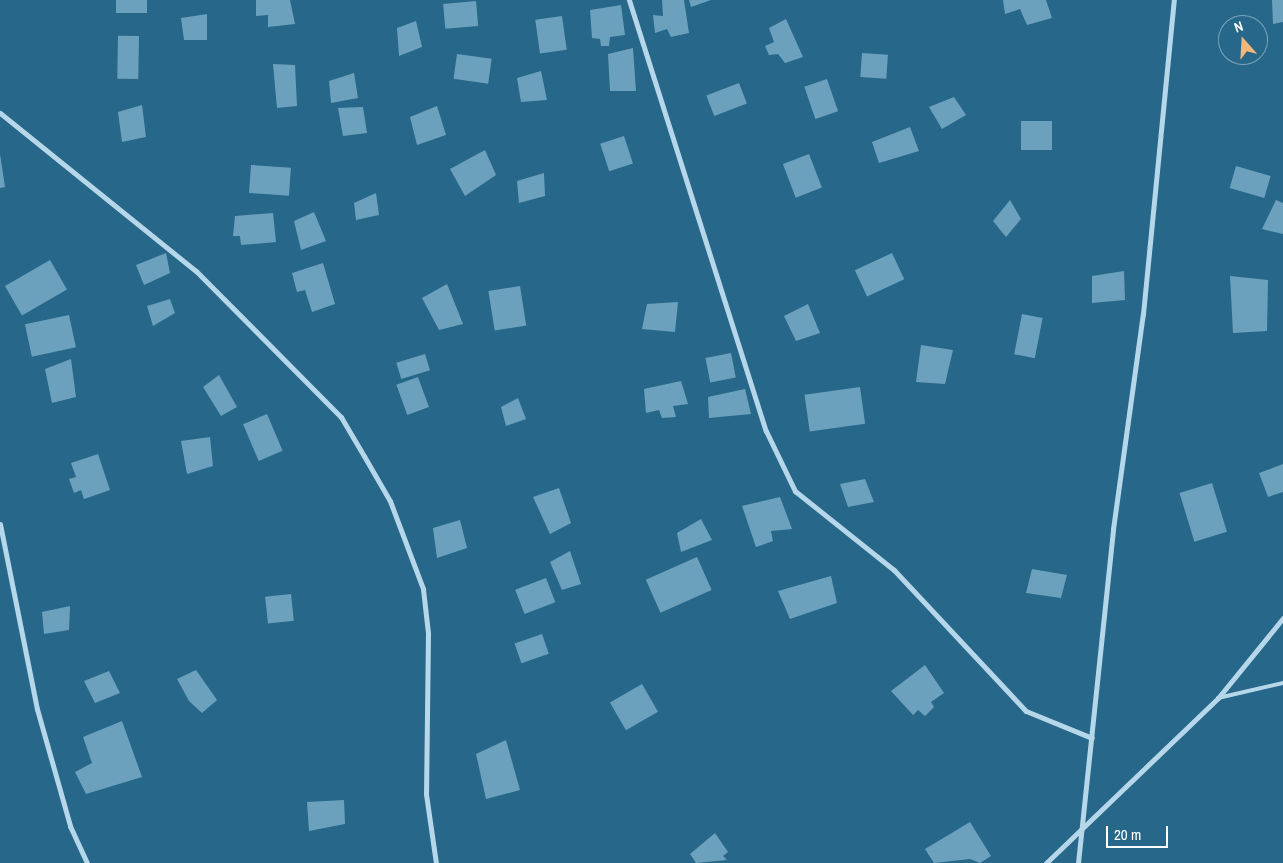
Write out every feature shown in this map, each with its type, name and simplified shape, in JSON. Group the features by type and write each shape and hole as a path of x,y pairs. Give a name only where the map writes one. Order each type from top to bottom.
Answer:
{"street":[{"path":"629,0 766,431 795,491 894,570 1026,711 1092,738"},
{"path":"1078,863 1113,529 1144,305 1174,0"},
{"path":"0,113 196,271 341,417 364,456 390,501 423,590 428,633 426,794 436,863"},
{"path":"0,524 37,710 70,826 87,863"},
{"path":"1046,863 1082,833 1218,698 1283,618"}],"lane":[{"path":"1218,698 1283,683"}],"building":[{"path":"116,0 147,0 147,13 116,13"},
{"path":"256,0 290,0 295,24 268,27 268,15 256,16"},
{"path":"662,0 684,0 689,33 671,37 667,29 655,33 653,15 663,16"},
{"path":"689,0 711,0 691,7"},
{"path":"1003,0 1046,0 1052,18 1027,25 1020,9 1005,14"},
{"path":"1272,0 1283,0 1283,22 1273,24"},
{"path":"476,1 478,26 445,29 443,4"},
{"path":"621,5 625,35 610,37 609,46 601,46 600,39 592,38 590,10"},
{"path":"207,14 207,40 184,40 181,18"},
{"path":"562,16 567,50 540,53 535,20"},
{"path":"786,19 803,57 785,63 778,54 769,55 765,46 774,42 769,28"},
{"path":"416,21 422,47 399,56 397,28"},
{"path":"118,36 139,36 138,79 117,79"},
{"path":"633,48 636,91 610,91 608,54"},
{"path":"862,53 888,55 886,79 860,77"},
{"path":"457,54 492,59 488,84 454,79"},
{"path":"273,64 295,65 297,106 277,108"},
{"path":"541,71 547,100 521,102 517,78"},
{"path":"354,73 358,98 331,103 329,81"},
{"path":"827,79 838,111 815,119 804,87"},
{"path":"739,83 747,104 714,116 706,96"},
{"path":"954,97 966,115 942,129 929,107"},
{"path":"142,105 146,137 122,142 118,112"},
{"path":"437,106 446,135 417,145 410,117"},
{"path":"363,107 367,133 343,136 338,108"},
{"path":"1021,121 1052,121 1052,150 1021,150"},
{"path":"910,127 919,151 879,163 872,142"},
{"path":"624,136 633,164 609,171 600,144"},
{"path":"485,150 496,175 465,196 450,169"},
{"path":"0,154 5,187 0,188"},
{"path":"809,154 822,188 796,198 783,164"},
{"path":"251,165 291,168 289,196 249,193"},
{"path":"1236,166 1271,176 1264,198 1230,188"},
{"path":"544,173 545,196 519,203 517,181"},
{"path":"376,193 379,215 356,220 354,203"},
{"path":"1010,200 1021,219 1006,237 993,221"},
{"path":"1276,200 1283,203 1283,234 1262,229"},
{"path":"314,212 326,241 301,250 294,221"},
{"path":"273,213 276,242 241,245 240,236 233,236 235,216"},
{"path":"166,253 170,273 144,285 136,265"},
{"path":"892,253 904,279 867,297 855,270"},
{"path":"50,260 67,289 22,315 5,286"},
{"path":"323,263 335,304 312,312 305,290 297,292 292,273"},
{"path":"1124,271 1125,300 1092,303 1092,276"},
{"path":"1230,276 1268,280 1267,331 1233,333"},
{"path":"447,284 463,324 439,330 422,298"},
{"path":"520,286 526,326 495,331 488,291"},
{"path":"170,299 175,313 153,326 147,306"},
{"path":"678,302 675,332 642,329 647,304"},
{"path":"808,304 820,333 796,341 784,316"},
{"path":"1022,314 1043,318 1035,358 1014,354"},
{"path":"69,315 76,347 32,357 25,324"},
{"path":"921,345 953,350 945,384 916,382"},
{"path":"731,353 736,378 710,383 705,358"},
{"path":"425,354 430,370 401,379 396,363"},
{"path":"71,359 76,397 52,403 45,369"},
{"path":"219,375 237,407 221,416 203,387"},
{"path":"418,377 429,407 407,415 396,385"},
{"path":"681,381 688,404 673,406 676,417 662,418 659,410 646,413 644,389"},
{"path":"860,387 865,424 810,431 805,395"},
{"path":"745,389 751,414 709,418 708,397"},
{"path":"518,398 526,419 506,426 501,407"},
{"path":"267,414 283,451 259,461 243,424"},
{"path":"210,437 213,466 187,474 181,441"},
{"path":"98,454 110,490 84,499 81,490 74,493 69,479 76,477 71,463"},
{"path":"1283,464 1283,492 1268,497 1259,473"},
{"path":"865,479 874,502 848,507 840,484"},
{"path":"1212,483 1227,532 1194,542 1179,493"},
{"path":"559,488 571,523 550,534 533,497"},
{"path":"780,497 792,529 771,531 773,541 756,547 742,506"},
{"path":"701,519 712,540 681,552 677,533"},
{"path":"460,520 467,548 437,558 433,528"},
{"path":"570,551 581,584 562,590 550,562"},
{"path":"697,557 712,590 660,613 646,580"},
{"path":"1032,569 1067,575 1061,598 1026,593"},
{"path":"831,576 837,603 790,619 778,591"},
{"path":"546,578 555,602 525,614 515,590"},
{"path":"291,594 294,621 268,624 265,597"},
{"path":"70,606 69,630 44,634 42,612"},
{"path":"542,634 549,654 521,663 515,643"},
{"path":"925,665 944,693 931,702 934,707 925,716 918,710 913,715 891,691"},
{"path":"196,670 217,700 202,713 189,701 177,679"},
{"path":"109,671 120,693 95,703 84,681"},
{"path":"642,684 658,712 626,730 610,702"},
{"path":"122,721 142,777 86,794 75,772 92,763 83,737"},
{"path":"506,740 520,790 486,799 476,754"},
{"path":"344,800 345,824 309,831 307,802"},
{"path":"970,822 991,856 980,863 970,859 934,863 925,849"},
{"path":"715,833 728,852 723,856 727,860 696,863 690,854"}]}
